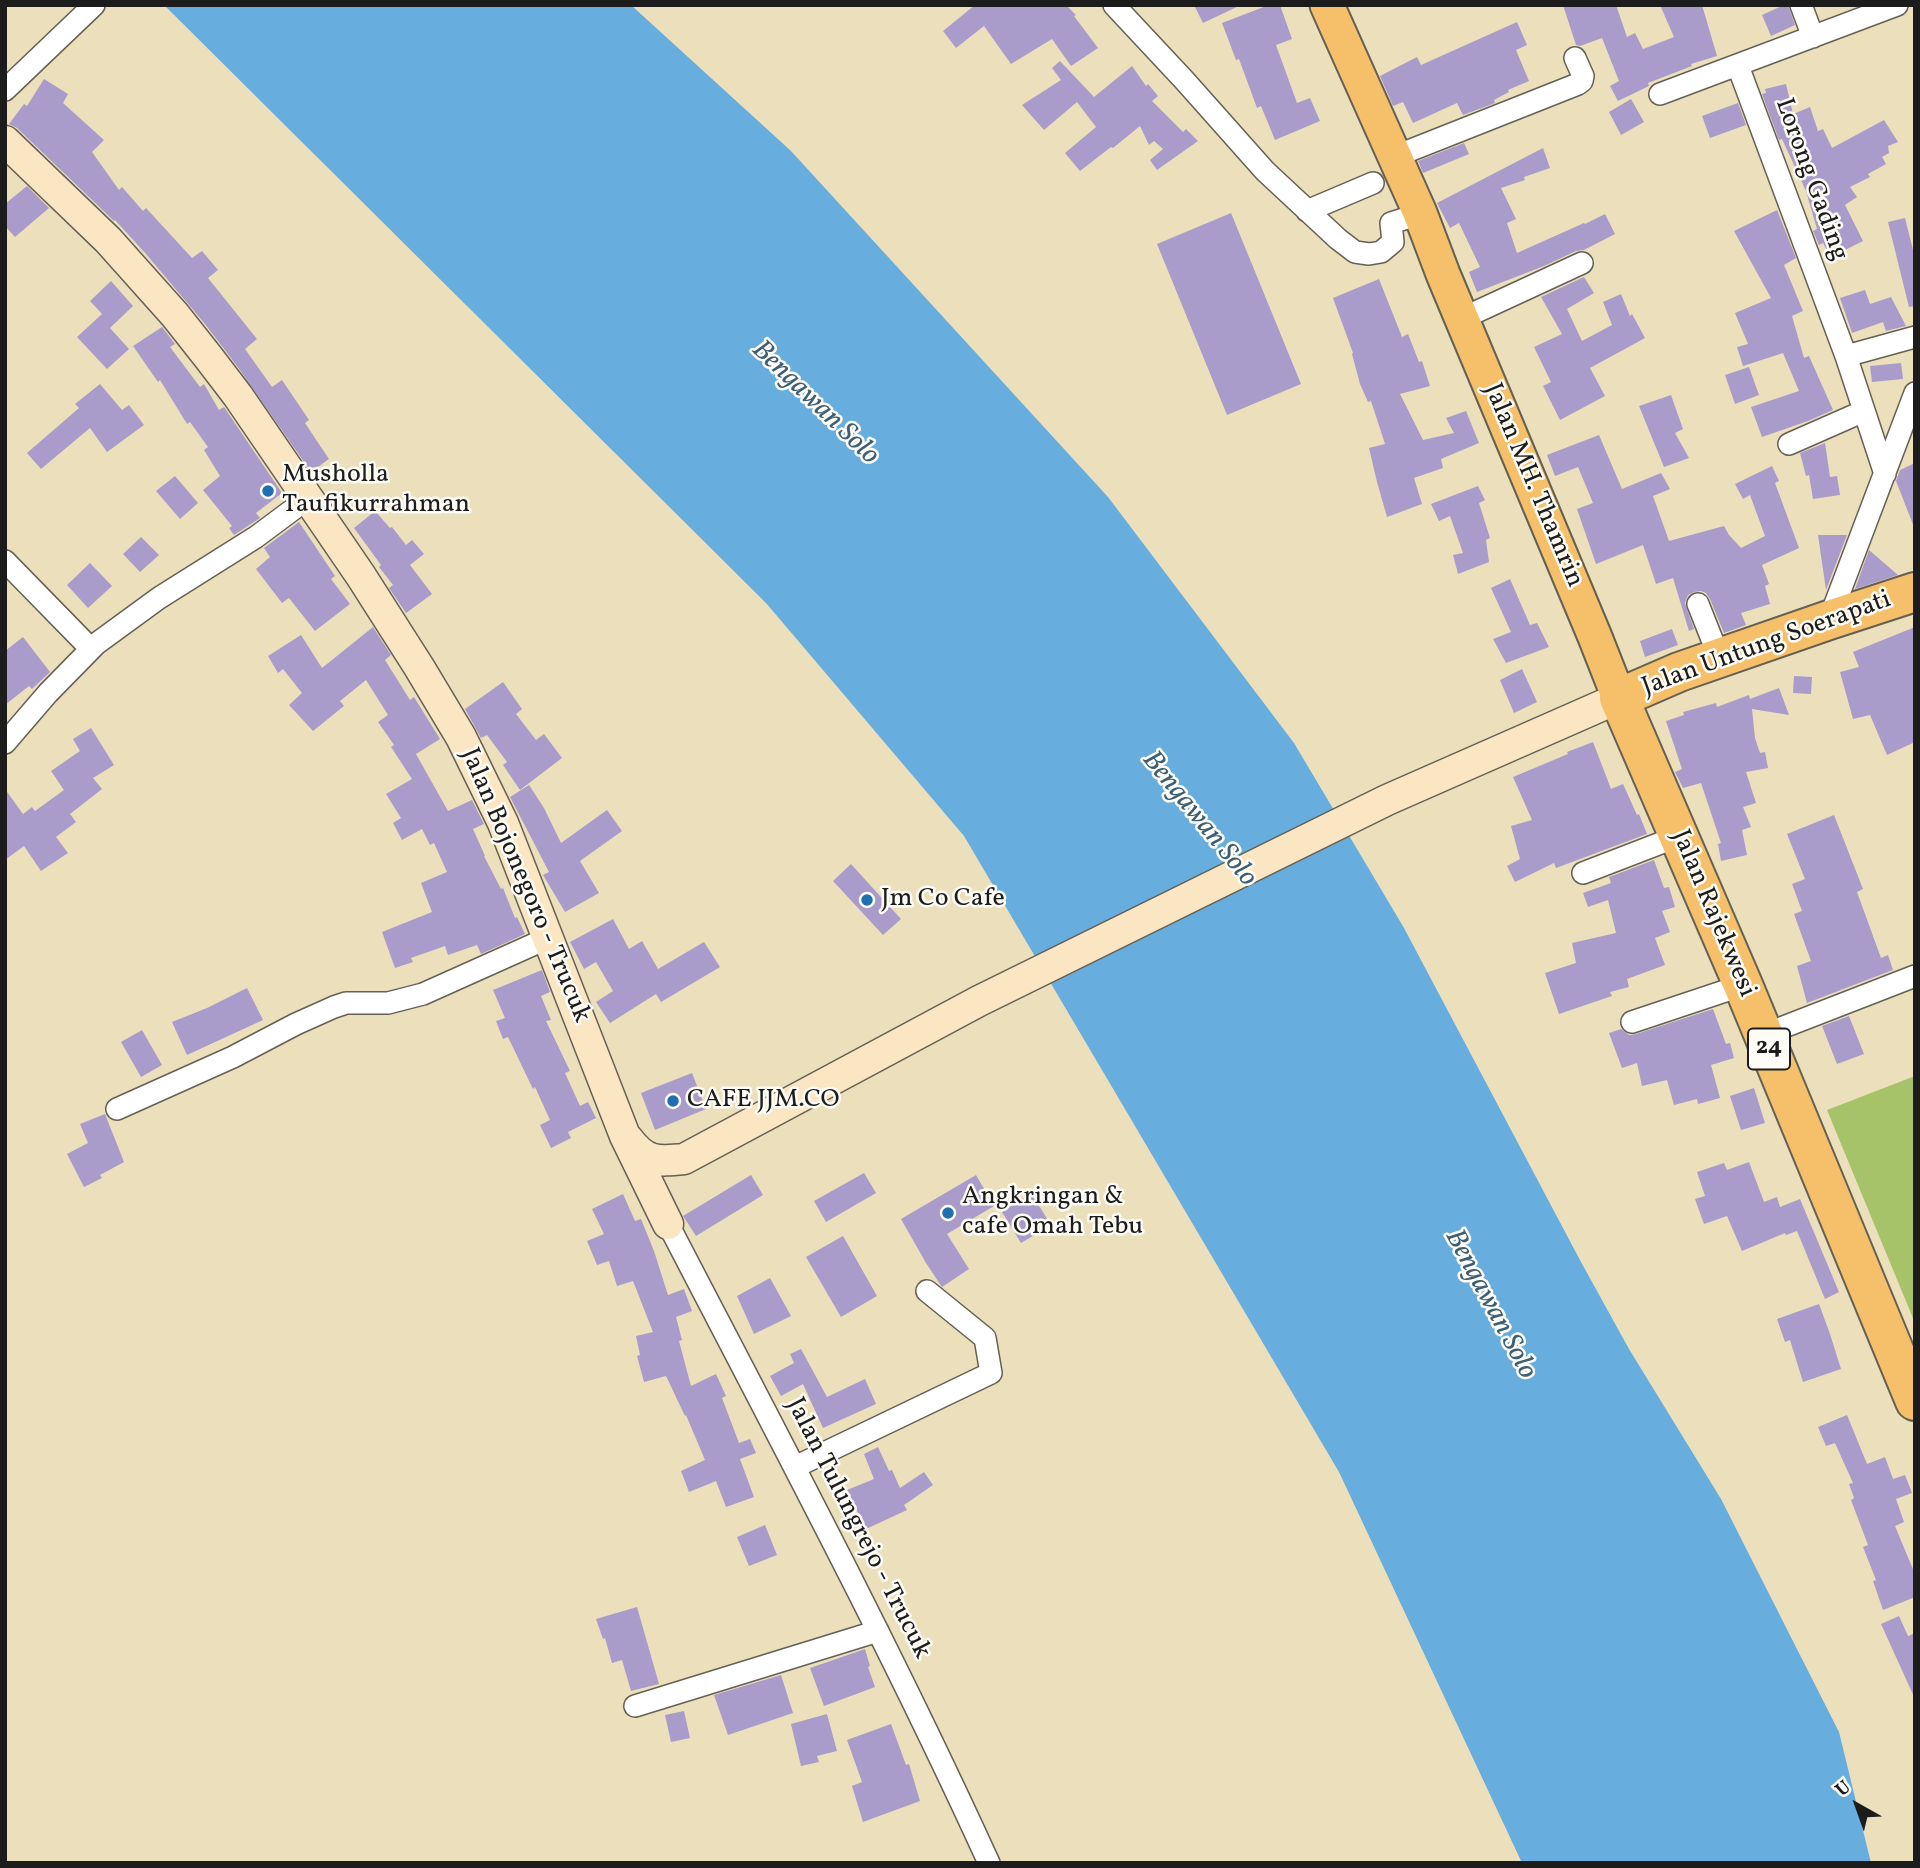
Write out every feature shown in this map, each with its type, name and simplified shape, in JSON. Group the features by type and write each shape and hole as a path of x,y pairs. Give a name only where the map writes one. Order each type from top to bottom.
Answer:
{"highway":[{"name":"Jalan Untung Soerapati","path":"1619,698 1719,657 1915,592"},
{"name":"Jalan Rajekwesi","path":"1619,698 1743,985 1915,1402"}],"main road":[{"name":"Jalan MH. Thamrin","path":"1306,5 1384,180 1443,274"},
{"name":"Jalan MH. Thamrin","path":"1327,5 1420,213 1461,319 1619,698"}],"street":[{"path":"5,90 94,5"},
{"path":"1114,5 1265,171 1355,252 1381,252 1393,242 1391,223 1407,218"},
{"path":"1801,5 1813,37"},
{"path":"1660,94 1897,5"},
{"path":"1395,156 1578,84 1584,76 1575,58"},
{"name":"Lorong Gading","path":"1738,66 1846,356 1885,474"},
{"name":"Jalan Bojonegoro - Trucuk","path":"5,142 108,240 175,315 238,396 361,576 461,737 503,823 625,1136 668,1224"},
{"path":"1307,211 1373,183"},
{"path":"1461,319 1582,263"},
{"path":"1846,356 1915,337"},
{"path":"1829,620 1915,393"},
{"path":"1789,444 1864,411"},
{"path":"5,743 48,692 91,649 159,598 256,537 307,499"},
{"path":"5,561 91,649"},
{"path":"1698,604 1719,657"},
{"path":"625,1136 645,1157 664,1161 684,1160 979,1001 1387,800 1619,698"},
{"path":"1583,873 1679,836"},
{"path":"117,1109 233,1057 334,1007 346,1003 388,1003 423,994 548,938"},
{"path":"1763,1035 1915,976"},
{"path":"1632,1022 1743,985"},
{"path":"668,1224 665,1201 667,1189 671,1178 684,1160"},
{"name":"Jalan Tulungrejo - Trucuk","path":"668,1224 878,1631 989,1863"},
{"path":"795,1467 991,1373 985,1338 927,1292"},
{"path":"635,1706 878,1631"}],"green space":[{"path":"1915,1076 1915,1323 1827,1110"}],"water":[{"name":"Bengawan Solo","path":"164,5 631,5 791,151 1108,497 1294,743 1404,928 1629,1349 1721,1499 1839,1732 1871,1863 1522,1863 1339,1472 964,836 766,603"}],"building":[{"path":"975,5 1066,5 1098,48 1071,66 1052,39 1011,64 984,26 956,48 943,31"},
{"path":"1194,5 1241,5 1203,23"},
{"path":"1269,5 1280,5 1292,39 1276,45 1297,103 1310,98 1320,121 1275,140 1261,106 1257,108 1222,23"},
{"path":"1563,5 1616,5 1627,37 1635,33 1643,49 1674,37 1660,5 1702,5 1717,56 1648,83 1649,86 1618,101 1610,86 1619,81 1602,38 1576,45"},
{"path":"1788,5 1795,25 1771,36 1762,15"},
{"path":"1517,22 1527,45 1516,50 1529,81 1508,90 1509,92 1494,100 1495,103 1463,115 1457,103 1413,123 1403,102 1393,106 1380,76 1417,57 1421,65"},
{"path":"1060,61 1094,97 1132,66 1146,86 1148,84 1158,96 1152,101 1183,132 1186,129 1198,141 1157,170 1150,160 1163,149 1154,141 1149,145 1140,126 1080,171 1065,153 1096,127 1077,102 1044,130 1022,105 1061,80 1052,68"},
{"path":"44,79 68,94 63,103 104,140 92,152 119,190 122,187 143,211 146,208 192,258 202,251 218,270 208,278 257,339 245,349 272,387 282,380 309,420 305,423 329,459 311,472 237,366 146,254 115,220 17,128 9,124 24,104 27,106"},
{"path":"1786,84 1793,114 1810,107 1818,131 1823,129 1832,148 1884,120 1898,142 1888,146 1889,153 1882,157 1886,164 1868,174 1870,177 1850,187 1857,197 1845,205 1863,241 1831,257 1823,243 1819,245 1813,231 1817,229 1806,191 1782,139 1779,140 1762,94 1766,93 1765,89"},
{"path":"1631,99 1644,122 1621,135 1609,112"},
{"path":"1738,103 1746,125 1710,138 1702,116"},
{"path":"1464,143 1469,154 1423,173 1418,161"},
{"path":"1543,148 1550,168 1501,188 1516,219 1507,223 1517,253 1605,214 1615,234 1584,250 1477,292 1469,272 1480,267 1459,223 1450,228 1437,203"},
{"path":"27,186 49,208 15,237 5,226 5,204"},
{"path":"1777,210 1796,258 1784,265 1803,311 1792,316 1804,358 1809,356 1833,410 1762,437 1751,407 1799,391 1783,353 1743,366 1737,347 1748,344 1735,313 1771,298 1734,231"},
{"path":"1231,213 1301,384 1227,415 1157,244"},
{"path":"1905,218 1915,258 1915,306 1909,307 1888,222"},
{"path":"1584,277 1594,293 1567,309 1582,341 1612,325 1603,302 1621,294 1630,316 1632,314 1645,338 1590,368 1605,396 1560,420 1543,386 1551,382 1534,347 1562,334 1541,297"},
{"path":"1379,279 1402,337 1408,334 1419,362 1422,361 1430,386 1400,394 1423,440 1454,433 1446,418 1466,411 1479,443 1441,459 1443,468 1414,478 1422,504 1387,517 1369,448 1385,444 1371,401 1368,402 1360,384 1353,353 1333,298"},
{"path":"111,281 133,306 110,328 129,349 107,369 77,337 102,314 90,301"},
{"path":"1865,290 1870,304 1891,297 1906,326 1886,331 1883,322 1852,333 1840,298"},
{"path":"162,327 175,344 170,347 200,387 204,384 219,410 224,407 282,493 256,513 260,518 234,535 229,528 232,526 203,490 220,476 204,450 208,447 190,422 187,424 160,380 158,382 133,346"},
{"path":"1901,363 1903,379 1872,382 1870,366"},
{"path":"1749,367 1759,395 1735,404 1725,375"},
{"path":"100,384 122,410 129,405 144,425 107,452 90,428 41,469 27,453 79,408 75,404"},
{"path":"1671,395 1683,429 1675,433 1689,458 1664,467 1639,406"},
{"path":"1599,435 1622,489 1661,473 1670,489 1653,496 1669,541 1724,526 1741,548 1765,536 1750,495 1743,499 1735,484 1772,466 1779,481 1775,483 1799,548 1762,565 1769,584 1765,586 1770,604 1741,613 1746,625 1724,633 1706,593 1694,592 1688,595 1685,603 1694,629 1689,631 1673,578 1656,584 1643,545 1596,564 1577,509 1593,503 1578,467 1555,476 1547,455"},
{"path":"1825,443 1830,477 1837,476 1840,495 1813,499 1809,475 1806,476 1800,453"},
{"path":"1915,463 1914,527 1896,481 1900,470"},
{"path":"175,476 198,503 180,519 156,491"},
{"path":"1478,486 1485,500 1479,503 1490,538 1486,540 1489,562 1458,574 1453,555 1463,553 1450,516 1439,521 1431,504"},
{"path":"375,511 406,545 412,540 424,554 410,565 432,594 406,613 389,588 393,585 379,567 381,565 354,528"},
{"path":"299,522 335,576 331,579 350,604 315,631 289,598 282,603 256,569 270,557 264,548"},
{"path":"1818,535 1847,535 1826,590"},
{"path":"141,537 159,555 140,572 123,554"},
{"path":"1869,550 1898,575 1855,589"},
{"path":"90,563 112,586 88,608 67,585"},
{"path":"1510,579 1530,625 1537,623 1549,647 1506,663 1493,639 1511,632 1491,588"},
{"path":"373,627 391,655 385,660 410,700 414,697 440,739 416,754 448,811 472,800 484,824 473,829 484,856 525,934 481,954 477,945 448,955 445,946 411,958 413,962 395,968 382,932 432,912 421,883 447,872 434,843 430,845 422,829 402,840 393,823 401,818 386,794 412,779 378,722 388,715 366,680 340,701 344,706 313,731 289,705 302,693 283,669 278,673 268,656 301,635 322,668"},
{"path":"1915,627 1915,742 1887,755 1870,715 1853,719 1840,672 1859,667 1853,652"},
{"path":"1672,629 1678,645 1645,657 1640,641"},
{"path":"23,637 50,672 32,689 29,686 5,705 5,651"},
{"path":"1522,669 1537,702 1514,713 1500,680"},
{"path":"1794,676 1812,677 1811,694 1793,693"},
{"path":"503,682 522,709 516,714 536,740 544,734 562,758 520,790 503,765 507,762 487,735 481,738 465,709"},
{"path":"1779,688 1789,715 1752,709 1755,738 1760,753 1765,752 1768,768 1746,772 1756,803 1743,807 1751,827 1742,830 1747,855 1721,861 1718,844 1721,843 1701,783 1683,788 1675,772 1682,769 1666,721 1684,715 1683,712 1716,703 1717,707 1749,695 1750,699"},
{"path":"91,728 114,765 93,778 102,789 70,814 76,822 56,837 68,853 41,871 24,846 5,860 5,789 23,814 32,807 35,811 64,790 51,771 80,751 73,739"},
{"path":"1593,742 1611,789 1623,784 1647,834 1556,868 1554,863 1515,882 1507,866 1520,859 1511,826 1532,820 1513,777"},
{"path":"529,785 561,843 607,810 622,831 580,861 599,893 565,912 543,875 549,872 510,797"},
{"path":"1834,815 1863,889 1857,892 1881,958 1888,955 1893,970 1807,1003 1797,966 1811,961 1794,914 1802,911 1792,884 1805,879 1787,834"},
{"path":"1654,860 1664,888 1669,887 1675,907 1662,911 1670,932 1655,938 1665,965 1627,979 1629,987 1610,992 1612,996 1559,1014 1545,973 1576,963 1572,943 1616,933 1608,900 1588,907 1583,893 1611,883 1609,877"},
{"name":"Jm Co Cafe","path":"851,864 901,919 883,935 833,881"},
{"path":"613,919 629,949 642,941 658,969 704,942 720,967 661,1002 656,994 610,1023 596,1002 613,991 596,962 584,969 570,942"},
{"path":"542,970 550,992 541,996 551,1020 546,1021 570,1071 565,1073 580,1106 588,1102 596,1118 568,1132 571,1138 551,1148 540,1125 550,1120 508,1037 503,1039 496,1021 505,1018 493,990"},
{"path":"247,988 263,1020 187,1055 172,1022"},
{"path":"1713,1009 1726,1044 1730,1043 1734,1058 1711,1065 1720,1098 1698,1104 1697,1099 1674,1105 1667,1080 1642,1086 1637,1063 1622,1068 1609,1033 1621,1029 1629,1035 1636,1034"},
{"path":"1849,1016 1864,1054 1837,1064 1822,1026"},
{"path":"142,1030 162,1065 141,1077 121,1042"},
{"name":"CAFE JJM.CO","path":"692,1073 706,1109 655,1130 641,1093"},
{"path":"1754,1088 1765,1123 1741,1130 1730,1096"},
{"path":"105,1114 124,1162 84,1187 67,1154 88,1143 80,1124"},
{"path":"1749,1162 1764,1202 1777,1197 1780,1207 1800,1199 1839,1292 1825,1299 1797,1231 1786,1235 1785,1233 1742,1251 1727,1216 1704,1224 1695,1199 1705,1196 1697,1172 1724,1163 1727,1170"},
{"path":"864,1173 876,1193 826,1222 814,1201"},
{"path":"751,1175 763,1195 696,1236 683,1216"},
{"name":"Angkringan & cafe Omah Tebu","path":"976,1175 994,1206 947,1234 969,1269 942,1287 901,1219"},
{"name":"Angkringan & cafe Omah Tebu","path":"1031,1193 1051,1225 1021,1243 1002,1212"},
{"path":"623,1194 635,1221 641,1219 668,1295 684,1289 692,1311 676,1317 682,1340 679,1341 691,1386 716,1374 726,1396 722,1398 739,1443 750,1439 756,1453 740,1459 754,1497 726,1507 716,1481 689,1492 681,1471 705,1460 666,1376 644,1382 637,1356 640,1355 636,1336 653,1332 633,1281 617,1286 609,1261 597,1265 587,1241 604,1234 592,1209"},
{"path":"843,1236 877,1296 841,1317 806,1257"},
{"path":"770,1278 791,1316 754,1334 737,1296"},
{"path":"1819,1304 1841,1369 1803,1382 1790,1340 1785,1342 1777,1319"},
{"path":"801,1349 827,1397 865,1379 876,1404 823,1428 803,1384 781,1396 770,1376 794,1363 790,1354"},
{"path":"1847,1415 1867,1464 1885,1457 1893,1479 1905,1475 1912,1493 1896,1499 1904,1522 1895,1526 1915,1574 1915,1597 1883,1610 1873,1581 1876,1580 1863,1547 1868,1545 1851,1500 1854,1498 1849,1484 1853,1483 1835,1443 1826,1446 1818,1427"},
{"path":"878,1447 900,1488 924,1472 933,1485 904,1505 907,1510 866,1529 847,1490 874,1479 864,1454"},
{"path":"765,1525 777,1555 749,1566 737,1537"},
{"path":"637,1607 659,1684 631,1691 622,1660 612,1663 596,1619"},
{"path":"1899,1616 1908,1636 1915,1633 1915,1699 1881,1624"},
{"path":"865,1649 875,1687 824,1706 810,1668"},
{"path":"781,1675 793,1713 728,1735 714,1695"},
{"path":"684,1711 690,1738 671,1742 665,1715"},
{"path":"827,1714 837,1751 817,1756 819,1762 801,1766 791,1724"},
{"path":"891,1724 906,1765 909,1764 920,1801 863,1822 852,1786 862,1782 847,1740"}],"place":[{"name":"Musholla Taufikurrahman","path":"268,491"},
{"name":"Jm Co Cafe","path":"867,900"},
{"name":"CAFE JJM.CO","path":"673,1101"},
{"name":"Angkringan & cafe Omah Tebu","path":"948,1213"}]}
